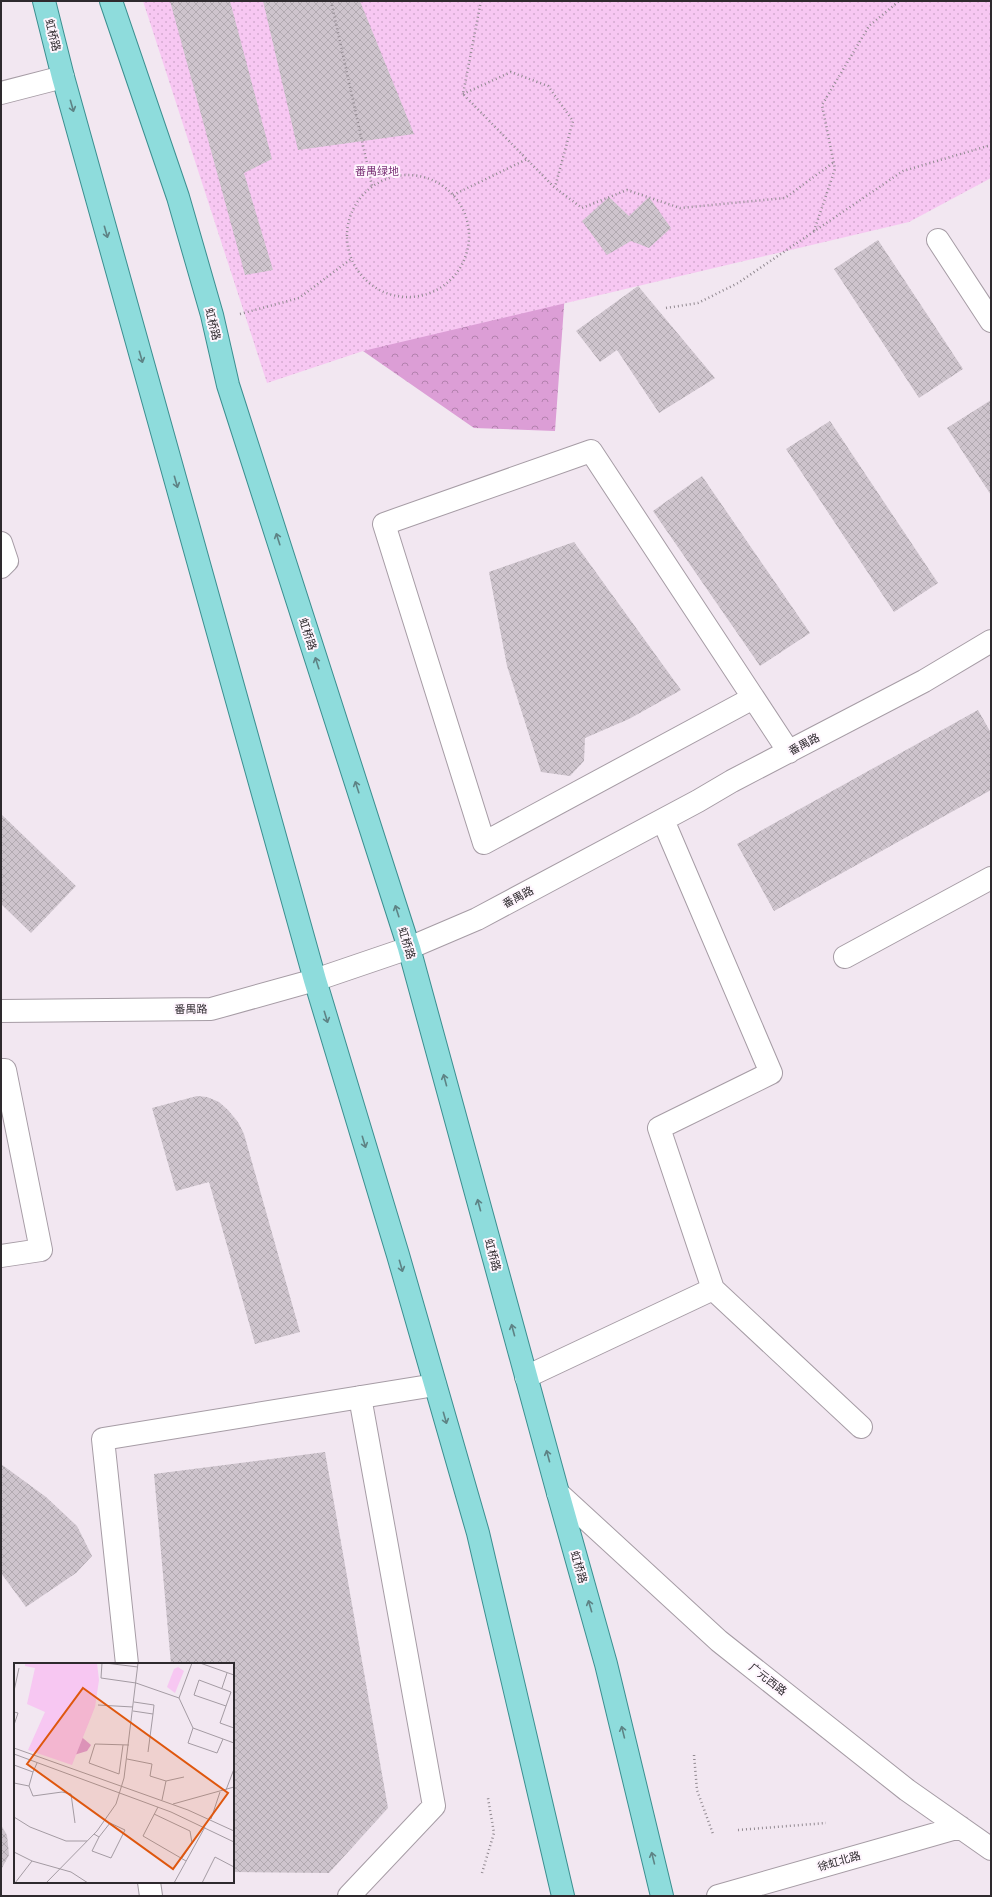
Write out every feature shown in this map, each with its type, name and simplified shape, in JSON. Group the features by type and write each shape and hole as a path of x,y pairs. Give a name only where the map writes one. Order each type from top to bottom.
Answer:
{"main road":[{"name":"虹桥路","path":"44,1 63,77 315,980 478,1532 563,1896"},
{"name":"虹桥路","path":"111,1 178,197 212,315 228,385 409,948 606,1664 662,1896"}],"street":[{"path":"1,93 63,77"},
{"path":"938,240 991,321"},
{"path":"753,698 484,843 384,524 591,451 789,752"},
{"path":"1,543 7,562 1,567"},
{"name":"番禺路","path":"1,1010 211,1009 315,980 409,948 477,919 663,820 732,781 924,681 991,642"},
{"path":"663,820 771,1073 660,1128 713,1289 861,1427"},
{"path":"844,957 991,878"},
{"path":"1,1070 4,1070 41,1250 1,1256"},
{"path":"526,1377 713,1289"},
{"path":"127,1663 103,1439 435,1385"},
{"path":"349,1896 434,1806 360,1397"},
{"name":"广元西路","path":"558,1494 719,1641 907,1790 991,1849"},
{"name":"徐虹北路","path":"718,1896 960,1827"},
{"path":"149,1883 151,1896"}],"path":[{"path":"331,1 372,186"},
{"path":"463,94 481,1"},
{"path":"813,232 835,169 822,105 869,26 899,1"},
{"path":"463,94 511,72 548,86 573,121 554,187"},
{"path":"463,94 554,187 582,208 627,190 680,208 725,205 785,198 834,162"},
{"path":"666,308 698,303 738,283 903,171 991,145"},
{"path":"453,195 527,159"},
{"path":"405,174 428,179 440,184 453,195 465,213 469,234 466,255 456,274 440,288 420,296 399,297 379,290 362,277 351,259 346,239 349,219 357,201 372,186 388,178 405,174"},
{"path":"212,315 235,315 299,298 351,259"},
{"path":"694,1756 698,1790 713,1834"},
{"path":"482,1872 494,1833 488,1798"},
{"path":"738,1830 826,1823"}],"green space":[{"name":"番禺绿地","path":"143,1 991,1 991,178 909,222 363,351 267,383"},
{"path":"569,237 555,431 474,428 363,351 479,301"}],"building":[{"path":"170,1 230,1 272,159 244,173 273,270 245,275"},
{"path":"263,1 360,1 414,134 298,150"},
{"path":"609,197 629,216 649,197 671,228 649,248 631,241 607,255 582,221"},
{"path":"878,240 963,369 919,398 834,269"},
{"path":"638,286 715,378 659,413 617,350 600,362 576,331"},
{"path":"991,400 991,495 947,428"},
{"path":"830,421 938,583 894,612 786,449"},
{"path":"702,476 810,633 760,666 653,511"},
{"path":"574,542 681,690 629,719 585,738 584,761 570,776 541,772 507,666 489,572"},
{"path":"978,710 991,733 991,790 774,911 737,844"},
{"path":"1,814 76,886 31,933 1,904"},
{"path":"197,1096 207,1097 219,1102 238,1122 244,1134 300,1332 255,1344 209,1182 176,1191 152,1108"},
{"path":"325,1452 388,1808 329,1873 234,1872 234,1663 171,1663 154,1474"},
{"path":"1,1464 46,1497 77,1526 92,1556 76,1573 26,1607 1,1573"},
{"path":"1,1825 7,1835 9,1855 1,1870"}]}
